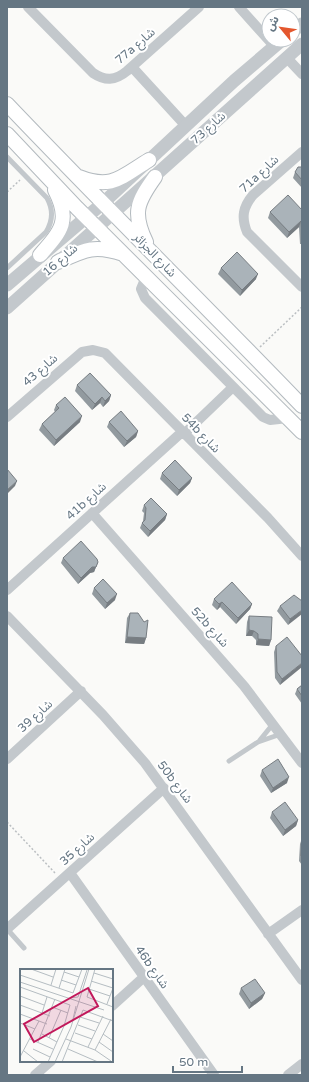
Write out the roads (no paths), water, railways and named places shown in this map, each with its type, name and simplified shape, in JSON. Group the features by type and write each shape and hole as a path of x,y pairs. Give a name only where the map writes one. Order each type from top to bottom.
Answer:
{"main road":[{"name":"شارع الجزائر","path":"7,104 74,175 114,213 302,406"},
{"name":"شارع الجزائر","path":"7,134 146,277 302,432"},
{"path":"74,175 93,182 108,183 116,181 149,160"},
{"path":"40,255 59,233 64,219 62,204 47,176"},
{"path":"151,252 139,227 137,211 141,197 155,177"},
{"path":"58,262 93,248 106,249 127,256"}],"street":[{"name":"77a شارع","path":"28,7 84,64 101,78 110,80 119,78 199,7"},
{"path":"239,7 261,27"},
{"name":"شارع 73","path":"114,213 302,44"},
{"name":"شارع 73","path":"103,203 272,48"},
{"path":"286,57 302,74"},
{"path":"132,67 186,126"},
{"name":"71a شارع","path":"302,152 247,203 243,212 247,232 302,287"},
{"name":"شارع 16","path":"7,308 58,262 92,222 103,203"},
{"name":"شارع 16","path":"7,285 40,255 92,222 114,213"},
{"path":"146,277 141,289 145,298 233,387 266,419 288,418"},
{"name":"54b شارع","path":"72,359 82,352 93,350 105,353 268,518 302,556"},
{"name":"شارع 43","path":"7,417 72,359"},
{"name":"41b شارع","path":"7,590 233,387"},
{"name":"52b شارع","path":"92,513 217,654 273,723 302,763"},
{"name":"50b شارع","path":"7,616 125,738 164,788 302,980"},
{"name":"شارع 39","path":"7,759 81,692"},
{"name":"شارع 35","path":"7,929 164,788"},
{"name":"46b شارع","path":"70,873 214,1075"},
{"path":"268,934 302,910"},
{"path":"113,1005 144,977"},
{"path":"36,1075 50,1062"},
{"path":"288,1075 302,1064"}],"lane":[{"path":"7,157 46,198 50,204 52,214 50,227 46,232 7,268"},
{"path":"258,742 273,723"},
{"path":"229,761 258,742 281,734"},
{"path":"7,929 24,948"}]}
